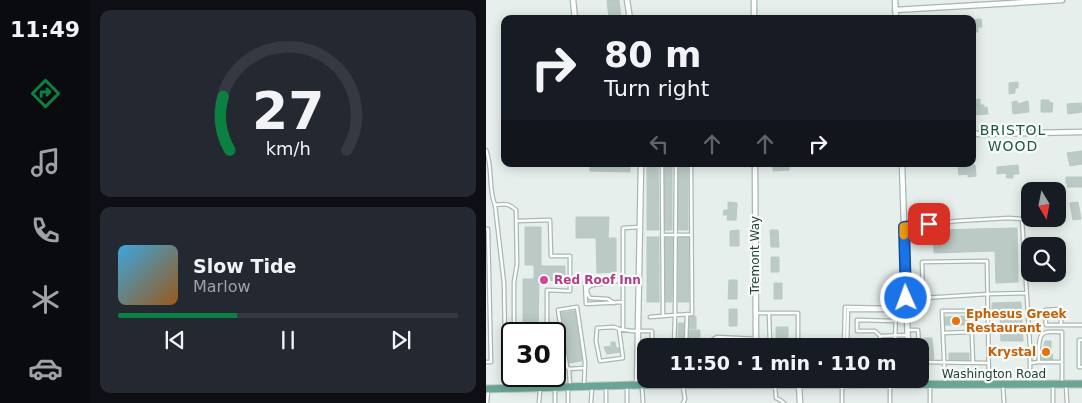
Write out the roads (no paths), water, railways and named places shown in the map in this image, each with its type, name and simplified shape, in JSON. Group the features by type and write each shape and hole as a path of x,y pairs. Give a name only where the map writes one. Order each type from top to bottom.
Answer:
{"main road":[{"name":"Washington Road","path":"930,385 1082,384"},
{"name":"Washington Road","path":"569,387 637,385"},
{"name":"Washington Road","path":"487,388 555,387"}],"street":[{"path":"573,0 575,15"},
{"path":"627,0 629,15"},
{"path":"754,0 754,15"},
{"path":"895,0 896,15"},
{"path":"895,10 1062,0"},
{"path":"976,134 1082,132"},
{"path":"638,338 641,167"},
{"name":"Tremont Way","path":"755,167 756,338"},
{"path":"902,167 908,338"},
{"path":"799,388 800,403"}],"lane":[{"path":"486,150 491,171 492,200 504,284 505,322"},
{"path":"662,167 663,316"},
{"path":"674,338 676,167"},
{"path":"650,317 692,314 691,167"},
{"path":"486,200 492,200"},
{"path":"494,204 505,204 512,206 516,210 514,322"},
{"path":"904,227 964,221 1022,219 1030,385"},
{"path":"516,221 550,220 551,256 570,256 570,291 547,290 547,322"},
{"path":"640,228 623,228 621,329 623,358 600,361 596,341 597,328 614,327 621,329 638,331 652,331 652,338"},
{"path":"486,229 488,229 491,362 486,362"},
{"path":"662,235 691,235"},
{"path":"923,298 922,262 987,261 989,385"},
{"path":"623,280 585,282 586,304 623,302"},
{"path":"614,303 608,299 590,298 588,290 592,285 614,284 618,281"},
{"path":"906,298 1027,293"},
{"path":"568,403 569,369 567,367 558,310 577,307 584,368 591,403"},
{"path":"1061,325 1061,309 1045,310 1046,325 1061,325 1082,325"},
{"path":"846,338 848,310 894,310 896,336"},
{"path":"945,385 942,311 971,310 972,363"},
{"path":"756,313 798,312 798,338"},
{"path":"769,313 770,338"},
{"path":"686,314 686,338"},
{"path":"896,319 857,320 857,331 875,331 880,336 896,336 918,330 918,338"},
{"path":"943,333 972,332"},
{"path":"1039,362 1041,336 1044,333 1062,332 1062,362 1067,403"},
{"path":"1082,340 1079,340 1079,367 1082,367"},
{"path":"929,362 989,363"},
{"path":"1030,363 1062,362"},
{"path":"569,369 584,368"},
{"path":"930,385 930,403"},
{"path":"1003,385 1004,403"},
{"path":"1052,385 1053,403"},
{"path":"606,386 606,403"},
{"path":"626,403 627,386"},
{"path":"555,387 555,403"},
{"path":"487,388 487,403"},
{"path":"539,403 540,388"},
{"path":"640,388 643,403"},
{"path":"683,388 685,399 683,403"},
{"path":"775,388 776,398 784,403"},
{"path":"842,403 843,388"},
{"path":"890,388 890,403"}],"place":[{"name":"Red Roof Inn","path":"544,280"},
{"name":"Ephesus Greek Restaurant","path":"956,321"},
{"name":"Krystal","path":"1046,352"}],"district":[{"name":"BRISTOL WOOD","path":"1013,138"}]}
